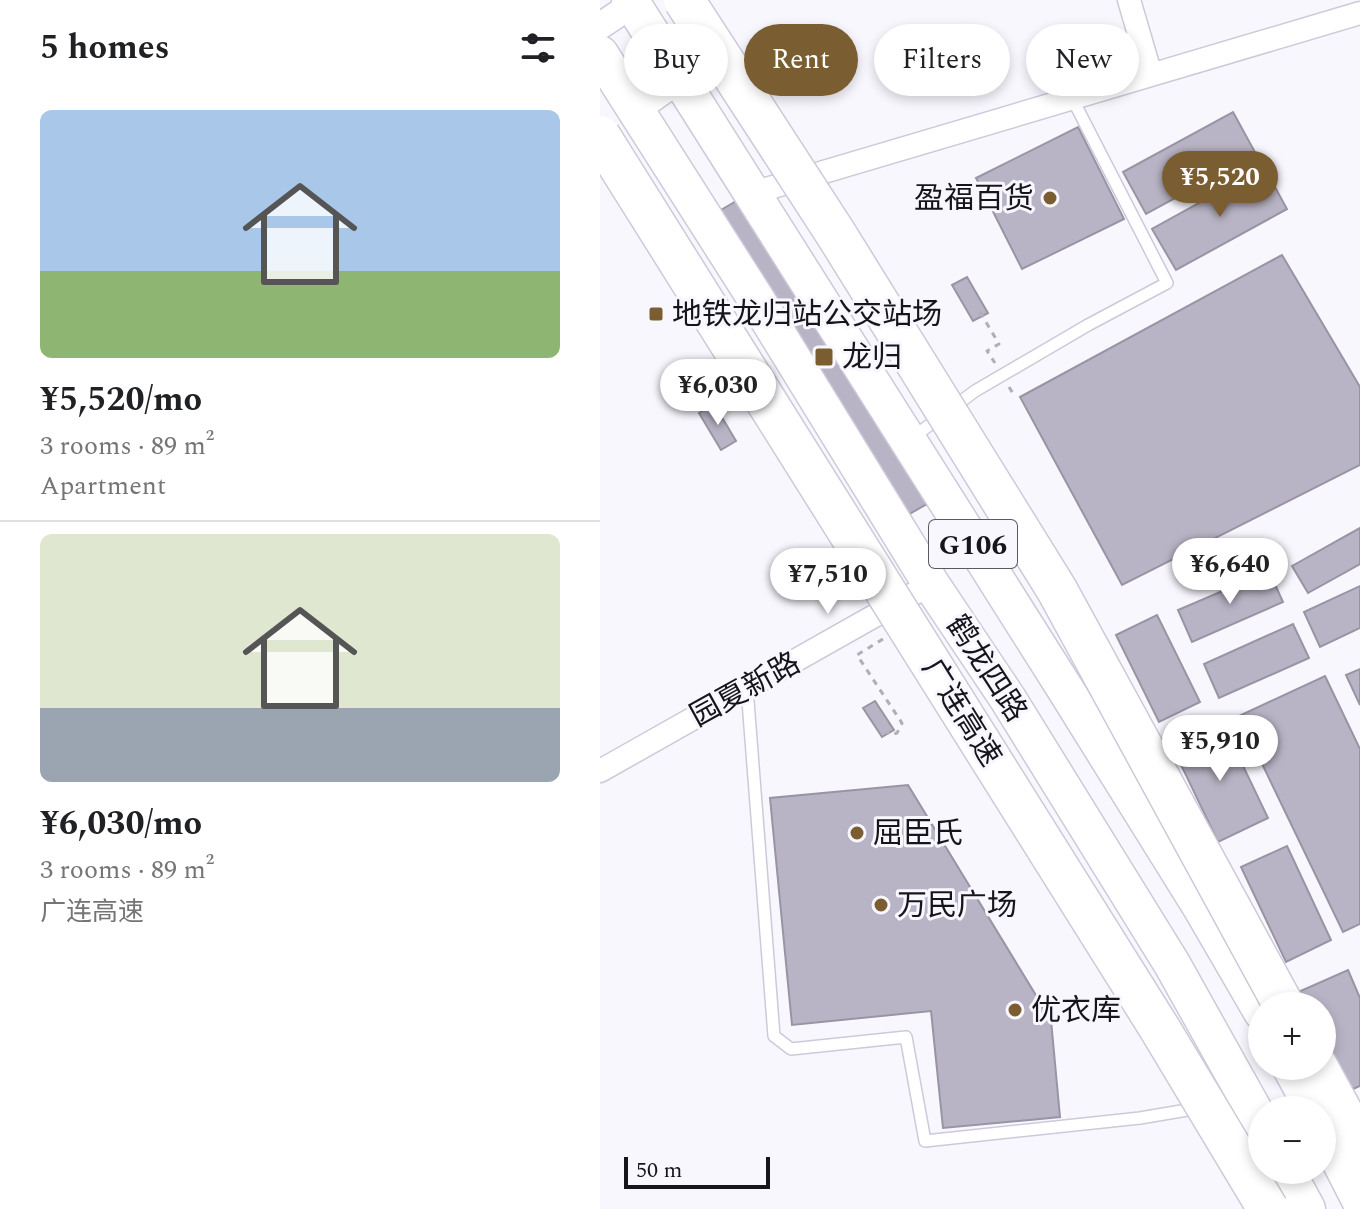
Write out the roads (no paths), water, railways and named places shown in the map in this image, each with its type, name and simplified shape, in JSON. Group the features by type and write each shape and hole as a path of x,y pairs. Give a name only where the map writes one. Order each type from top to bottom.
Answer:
{"highway":[{"path":"684,0 836,234 1057,590 1276,992"},
{"name":"鹤龙四路","path":"631,2 645,24"},
{"name":"鹤龙四路","path":"600,54 756,299 931,584 987,665 1172,964 1248,1100"},
{"name":"鹤龙四路","path":"691,96 1185,881 1250,992"},
{"name":"广连高速","path":"600,136 1160,1029 1268,1209"},
{"path":"1325,1080 1360,1145"},
{"path":"1336,1153 1360,1200"},
{"path":"1294,1184 1307,1209"}],"street":[{"path":"1129,0 1151,75"},
{"path":"600,26 631,2"},
{"path":"753,193 1360,13"},
{"path":"635,111 656,96"},
{"name":"园夏新路","path":"600,771 931,584"}],"lane":[{"path":"908,441 975,391 1167,283 1072,98"},
{"path":"747,688 774,1036 791,1049 906,1037 925,1141 1140,1118 1215,1106"}],"place":[{"name":"盈福百货","path":"1050,198"},
{"name":"地铁龙归站公交站场","path":"656,314"},
{"name":"龙归","path":"824,357"},
{"name":"屈臣氏","path":"857,833"},
{"name":"万民广场","path":"881,905"},
{"name":"优衣库","path":"1015,1010"}]}
